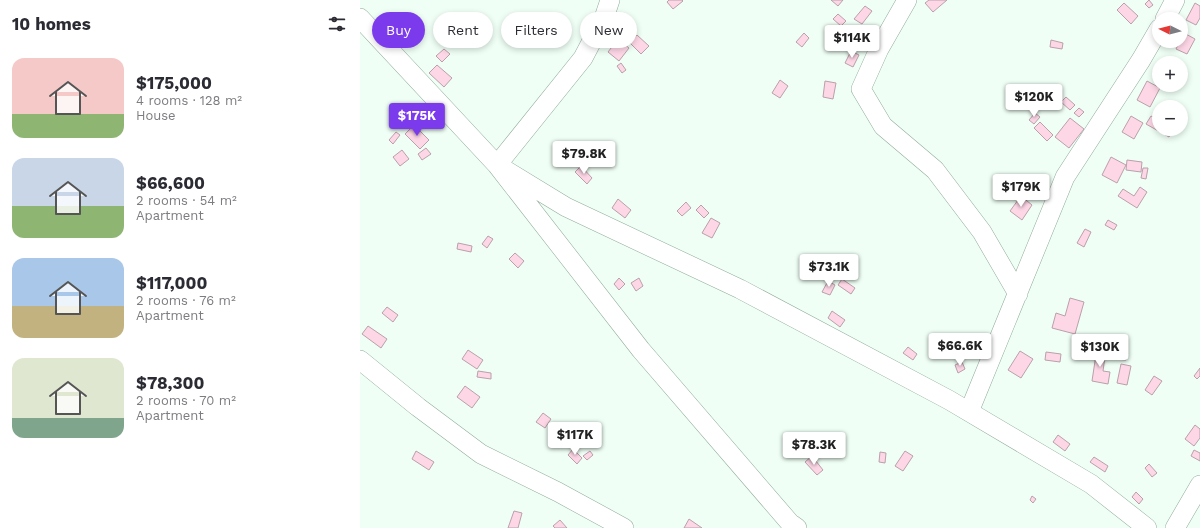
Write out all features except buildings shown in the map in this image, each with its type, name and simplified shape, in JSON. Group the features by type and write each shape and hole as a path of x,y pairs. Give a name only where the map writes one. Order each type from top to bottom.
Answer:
{"street":[{"path":"497,165 583,58 604,18 610,0"},
{"path":"907,0 879,49 861,89 883,126 935,170 982,232 1018,294"},
{"path":"1169,12 1175,0"},
{"path":"360,18 497,165 640,350 790,523 797,528"},
{"path":"969,412 1065,177 1152,41"},
{"path":"497,165 566,207 740,289 969,412 1091,484 1147,528"},
{"path":"360,360 418,407 481,454 558,492 624,528"},
{"path":"1175,528 1200,485"}]}
